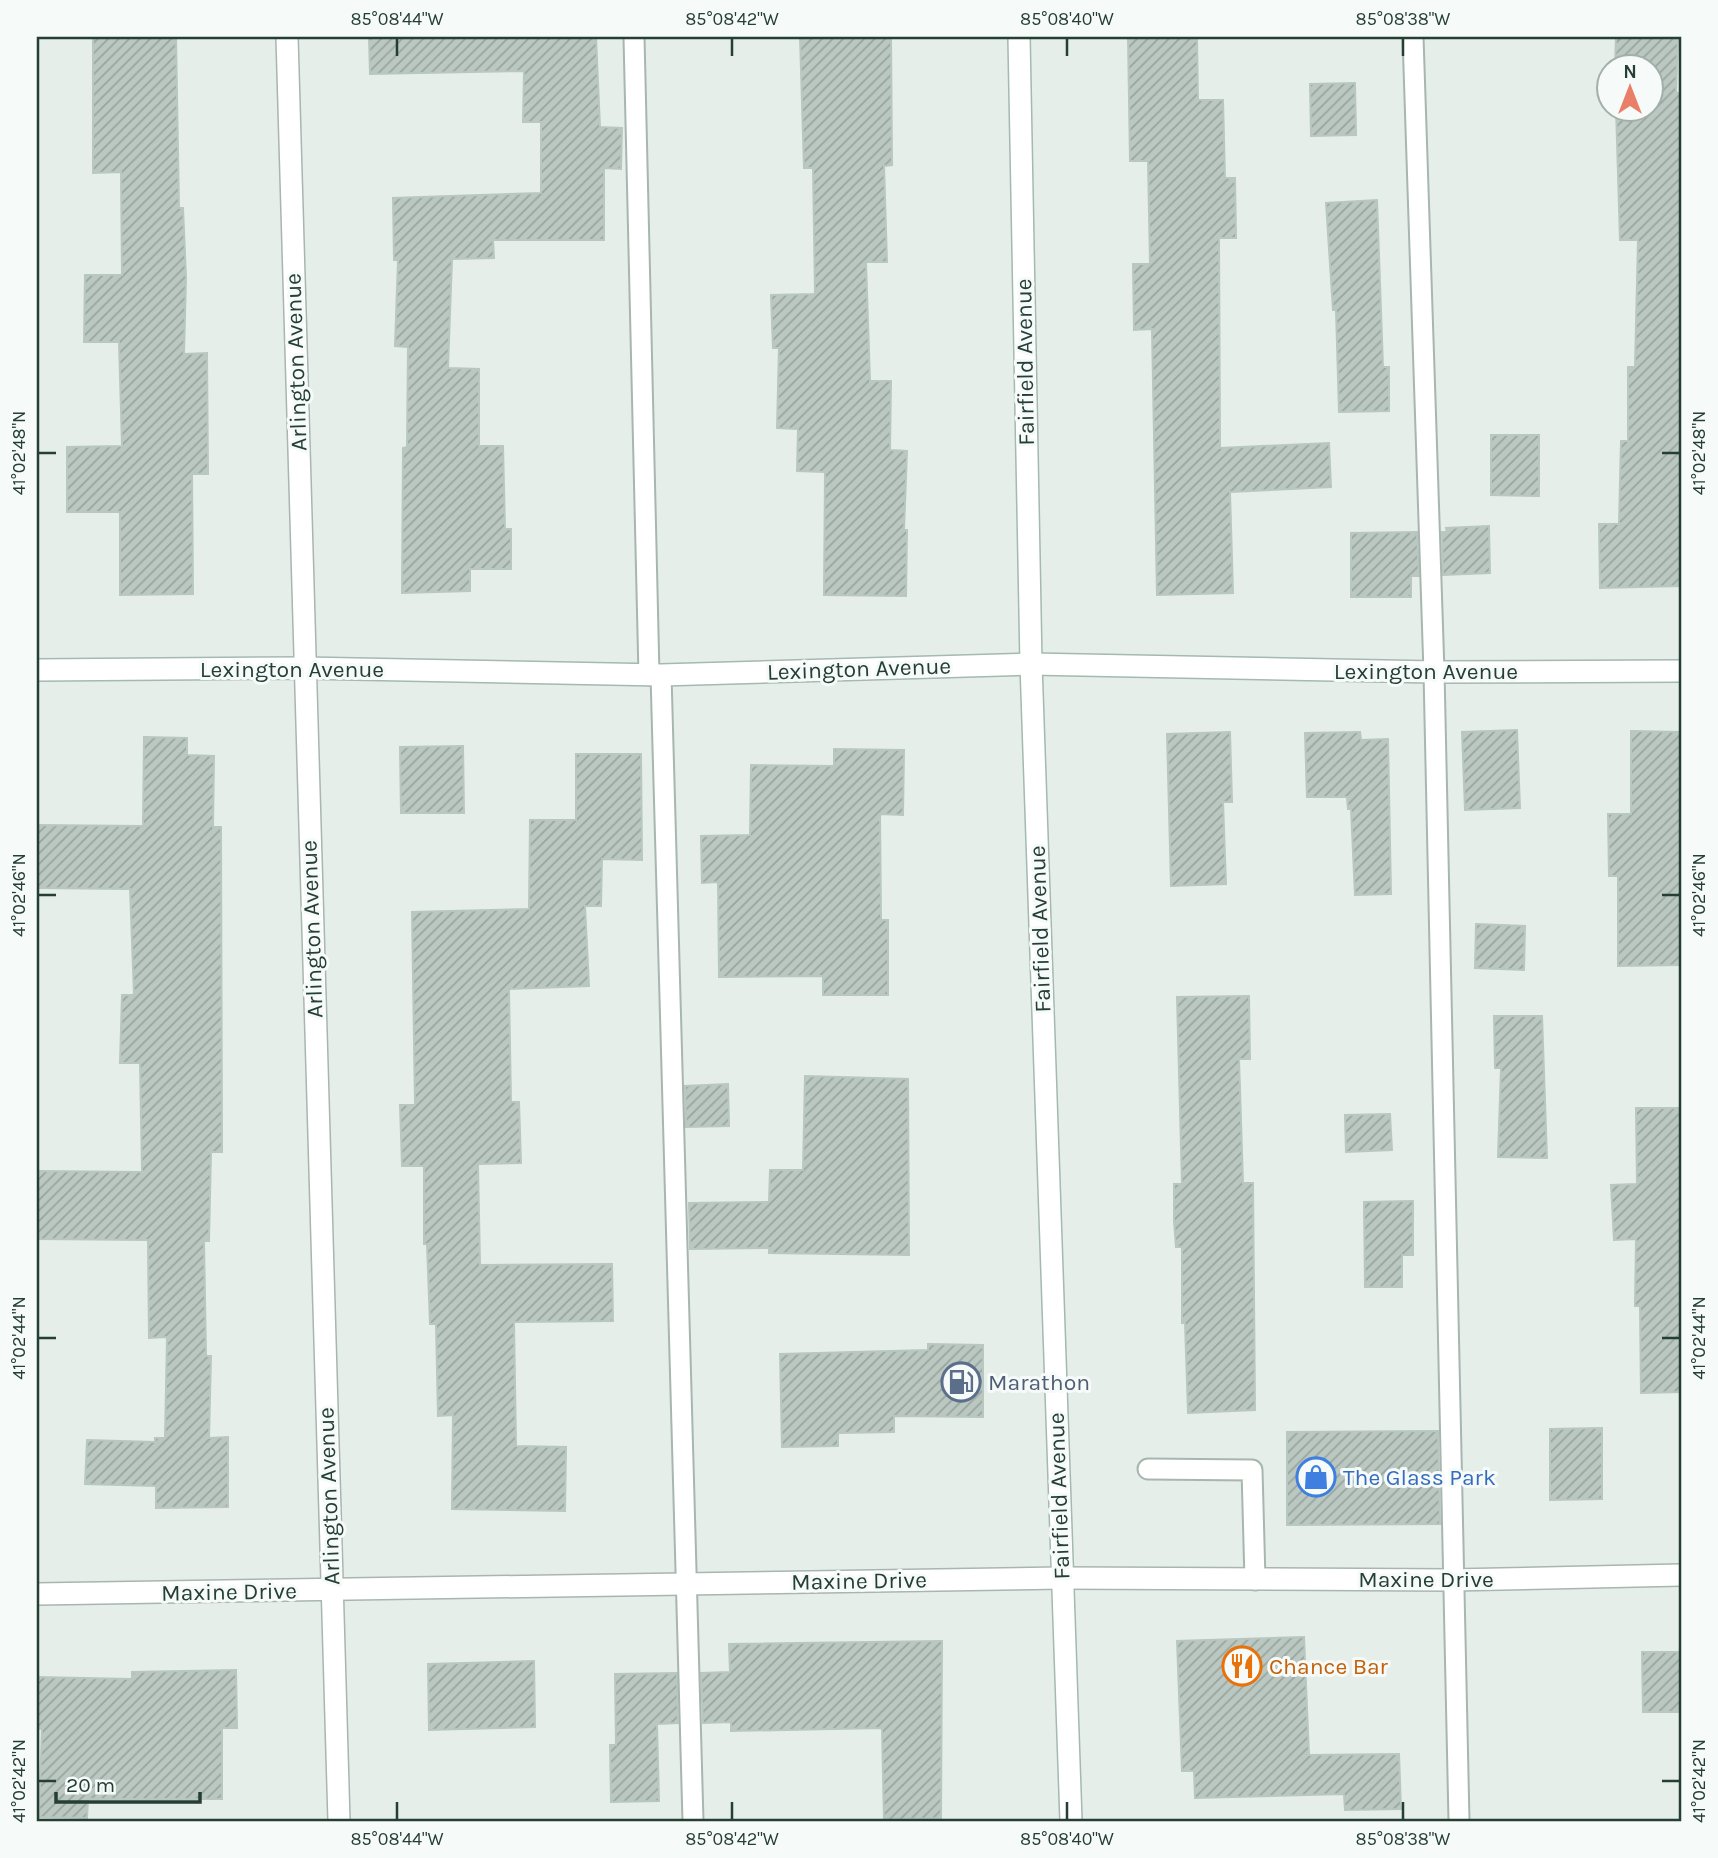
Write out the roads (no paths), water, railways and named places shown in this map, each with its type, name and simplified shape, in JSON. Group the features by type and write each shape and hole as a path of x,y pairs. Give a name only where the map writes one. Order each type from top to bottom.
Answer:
{"street":[{"name":"Arlington Avenue","path":"287,37 339,1821"},
{"name":"Fairfield Avenue","path":"1019,37 1031,664 1071,1821"},
{"name":"Lexington Avenue","path":"37,670 304,668 655,675 1031,664 1434,672 1681,671"},
{"name":"Maxine Drive","path":"37,1594 1062,1578 1452,1580 1681,1575"}],"lane":[{"path":"634,37 692,1821"},
{"path":"1413,37 1434,672 1459,1821"},
{"path":"1148,1469 1252,1470 1255,1580"}],"place":[{"name":"Marathon","path":"961,1382"},
{"name":"The Glass Park","path":"1316,1477"},
{"name":"Chance Bar","path":"1242,1666"}]}
